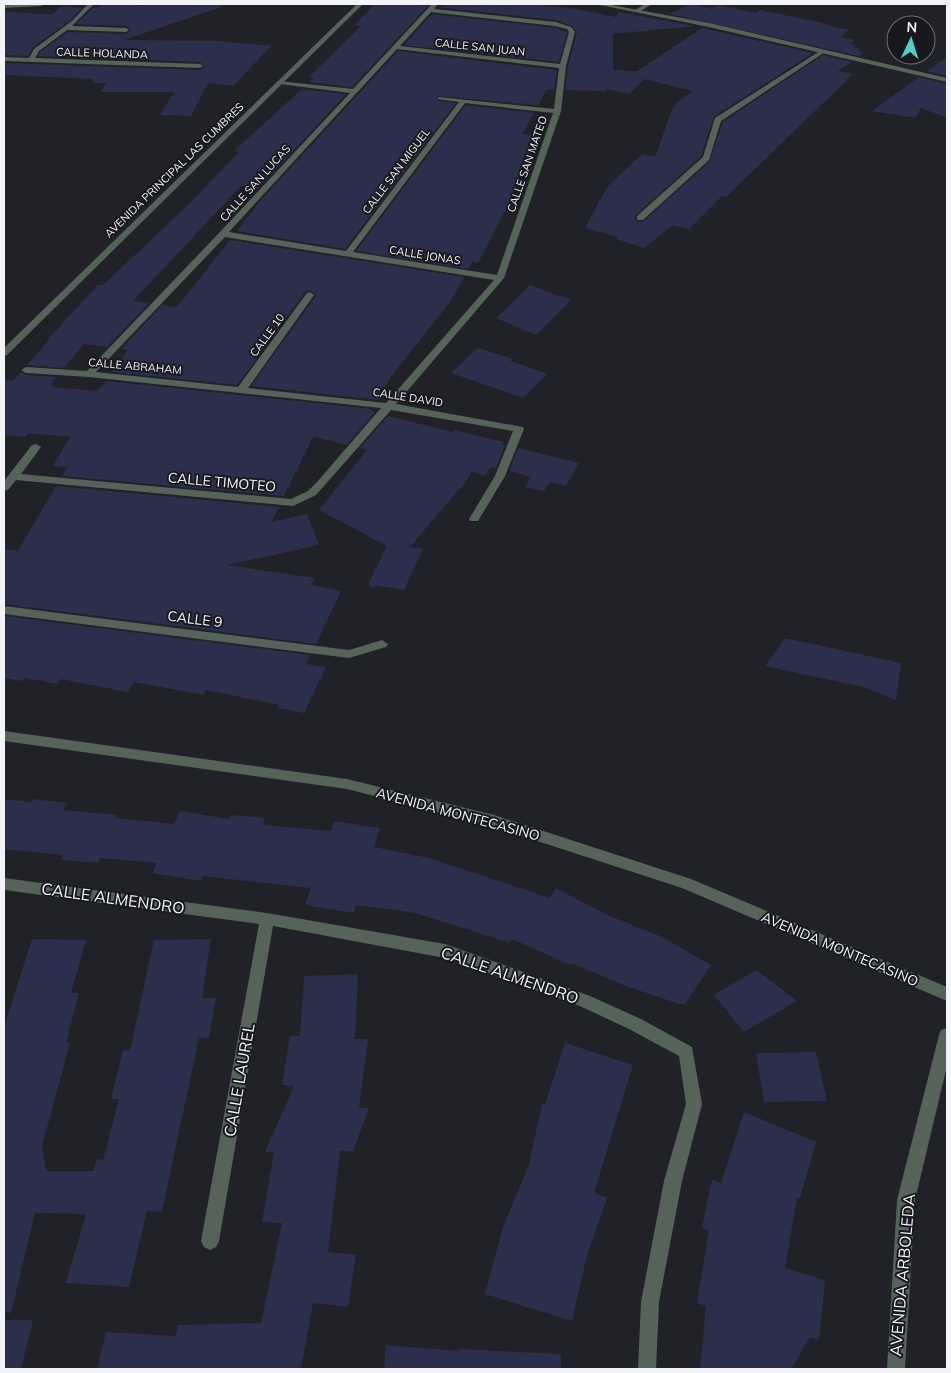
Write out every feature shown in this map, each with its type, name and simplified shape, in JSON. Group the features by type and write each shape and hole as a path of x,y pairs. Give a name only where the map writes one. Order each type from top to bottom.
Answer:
{"street":[{"path":"4,6 41,4"},
{"path":"31,60 36,50 74,22 91,4"},
{"name":"AVENIDA PRINCIPAL LAS CUMBRES","path":"4,353 360,4"},
{"path":"598,4 725,29 947,80"},
{"path":"637,11 650,4"},
{"name":"CALLE SAN LUCAS","path":"89,374 223,234 432,7"},
{"name":"CALLE SAN MATEO","path":"388,406 500,278 557,112 563,66 572,32 565,26 432,7"},
{"path":"66,28 126,30"},
{"name":"CALLE SAN JUAN","path":"395,47 563,66"},
{"path":"640,218 706,158 718,120 822,52"},
{"name":"CALLE HOLANDA","path":"4,59 200,66"},
{"path":"280,82 354,91"},
{"path":"440,98 557,112"},
{"name":"CALLE SAN MIGUEL","path":"347,255 463,101"},
{"path":"223,234 347,255"},
{"name":"CALLE JONAS","path":"347,255 500,278"},
{"name":"CALLE 10","path":"242,389 310,295"},
{"name":"CALLE ABRAHAM","path":"26,370 89,374 242,389"},
{"name":"CALLE DAVID","path":"242,389 388,406 520,429 500,476 474,519"},
{"name":"CALLE TIMOTEO","path":"12,476 293,503 312,493 388,406"},
{"path":"4,488 36,447"},
{"name":"CALLE 9","path":"4,610 349,654 382,644"},
{"name":"AVENIDA MONTECASINO","path":"4,736 347,784 494,821 686,883 947,994"},
{"name":"CALLE ALMENDRO","path":"4,884 267,919 445,951 585,1001 635,1024 686,1052 694,1104 673,1181 650,1302 647,1369"},
{"name":"CALLE LAUREL","path":"210,1241 267,919"},
{"name":"AVENIDA ARBOLEDA","path":"896,1369 906,1200 947,1035"}],"building":[{"path":"103,4 144,6 145,4 220,4 221,7 124,40 218,41 271,46 233,86 208,83 191,116 160,115 174,92 100,92 107,83 92,83 94,79 4,75 4,63 200,70 205,67 200,62 38,56 40,52 68,32 126,34 130,32 131,29 126,26 76,24 93,8"},
{"path":"375,4 428,6 352,87 309,82 313,78 309,77 361,26 354,25"},
{"path":"446,4 527,4 577,9 616,17 618,12 695,26 613,34 613,70 637,71 702,28 813,53 714,116 701,156 636,215 635,220 637,222 644,221 710,161 723,122 823,55 851,62 838,71 853,74 726,197 722,196 689,229 673,225 644,248 616,239 618,237 585,228 607,187 642,154 655,157 672,110 677,102 693,91 644,79 630,94 606,89 606,91 565,90 568,66 577,32 572,26 556,20 437,7 444,7"},
{"path":"690,4 712,9 718,5 756,13 760,10 828,24 826,25 849,30 840,37 855,40 850,44 856,45 853,47 860,49 858,51 864,52 859,56 670,14"},
{"path":"61,6 82,8 71,20 33,47 28,56 4,55 4,11 52,15"},
{"path":"432,14 555,28 567,32 559,62 404,45"},
{"path":"398,51 557,70 554,90 547,89 538,105 437,96 438,101 456,103 345,249 237,231 261,200"},
{"path":"947,57 947,76 927,71"},
{"path":"919,77 947,84 947,118 921,108 915,118 872,111"},
{"path":"302,89 346,94 253,194 242,185 133,301 149,303 107,347 84,344 64,368 27,365 50,339 48,339 98,285 103,285 190,203 239,152 234,151"},
{"path":"466,105 534,113 522,134 538,136 506,209 478,263 472,262 468,269 356,251"},
{"path":"230,240 464,277 450,302 390,378 378,400 251,386 316,296 309,290 305,292 237,385 112,372 128,350 121,349 162,305 177,307"},
{"path":"530,285 571,300 536,335 496,318"},
{"path":"478,348 513,359 510,361 548,374 523,398 451,373"},
{"path":"21,372 26,375 57,377 51,385 54,385 52,387 97,391 106,381 373,409 372,411 375,412 347,445 315,437 312,439 284,496 62,476 67,467 53,466 70,437 28,433 25,437 4,435 4,380 13,381"},
{"path":"388,416 503,442 502,444 505,445 496,468 491,467 485,476 472,472 461,489 410,547 423,549 404,590 376,585 374,588 368,584 387,546 319,510 367,450 360,448"},
{"path":"518,448 579,463 566,486 550,482 544,491 525,487 531,477 509,471"},
{"path":"56,486 279,507 271,522 307,514 319,545 227,565 315,578 311,585 341,591 316,644 4,604 4,549 18,551"},
{"path":"4,616 310,655 306,664 326,667 304,713 278,708 279,705 206,690 203,695 134,682 128,692 61,679 58,684 24,678 22,681 4,678"},
{"path":"785,638 901,663 896,700 867,688 765,666"},
{"path":"4,799 31,802 32,799 67,803 63,810 117,815 115,818 174,824 180,811 229,819 230,815 265,818 263,825 331,831 334,821 380,828 374,847 429,858 550,898 556,888 605,914 662,937 711,965 685,1004 679,1004 623,985 572,963 571,965 512,939 510,943 416,913 356,905 354,913 305,905 311,888 203,876 201,881 152,873 157,863 100,858 98,863 61,860 63,855 4,849"},
{"path":"32,939 86,940 71,993 79,993 66,1043 70,1043 42,1146 46,1171 93,1171 97,1159 103,1160 119,1099 111,1099 123,1050 130,1051 154,940 211,939 202,998 216,998 209,1038 199,1038 162,1212 147,1211 129,1287 66,1283 86,1214 35,1213 11,1313 4,1312 4,1027"},
{"path":"756,970 797,1001 744,1032 714,995"},
{"path":"358,974 355,1039 368,1039 359,1108 369,1108 353,1151 340,1151 328,1252 356,1255 348,1307 313,1303 301,1369 97,1369 106,1332 176,1336 178,1325 261,1323 282,1223 262,1222 274,1152 265,1152 294,1086 282,1085 290,1036 300,1036 304,976"},
{"path":"565,1043 633,1065 594,1193 607,1198 587,1255 572,1321 485,1294 503,1227 529,1165 542,1103 545,1104"},
{"path":"816,1052 827,1101 764,1102 756,1053"},
{"path":"744,1112 816,1142 800,1198 797,1197 785,1268 825,1280 819,1340 810,1337 791,1369 700,1369 706,1306 697,1303 709,1230 702,1228 712,1180 721,1183"},
{"path":"4,1320 33,1320 21,1369 4,1369"},
{"path":"386,1345 459,1351 459,1349 561,1354 561,1369 384,1369"}]}
